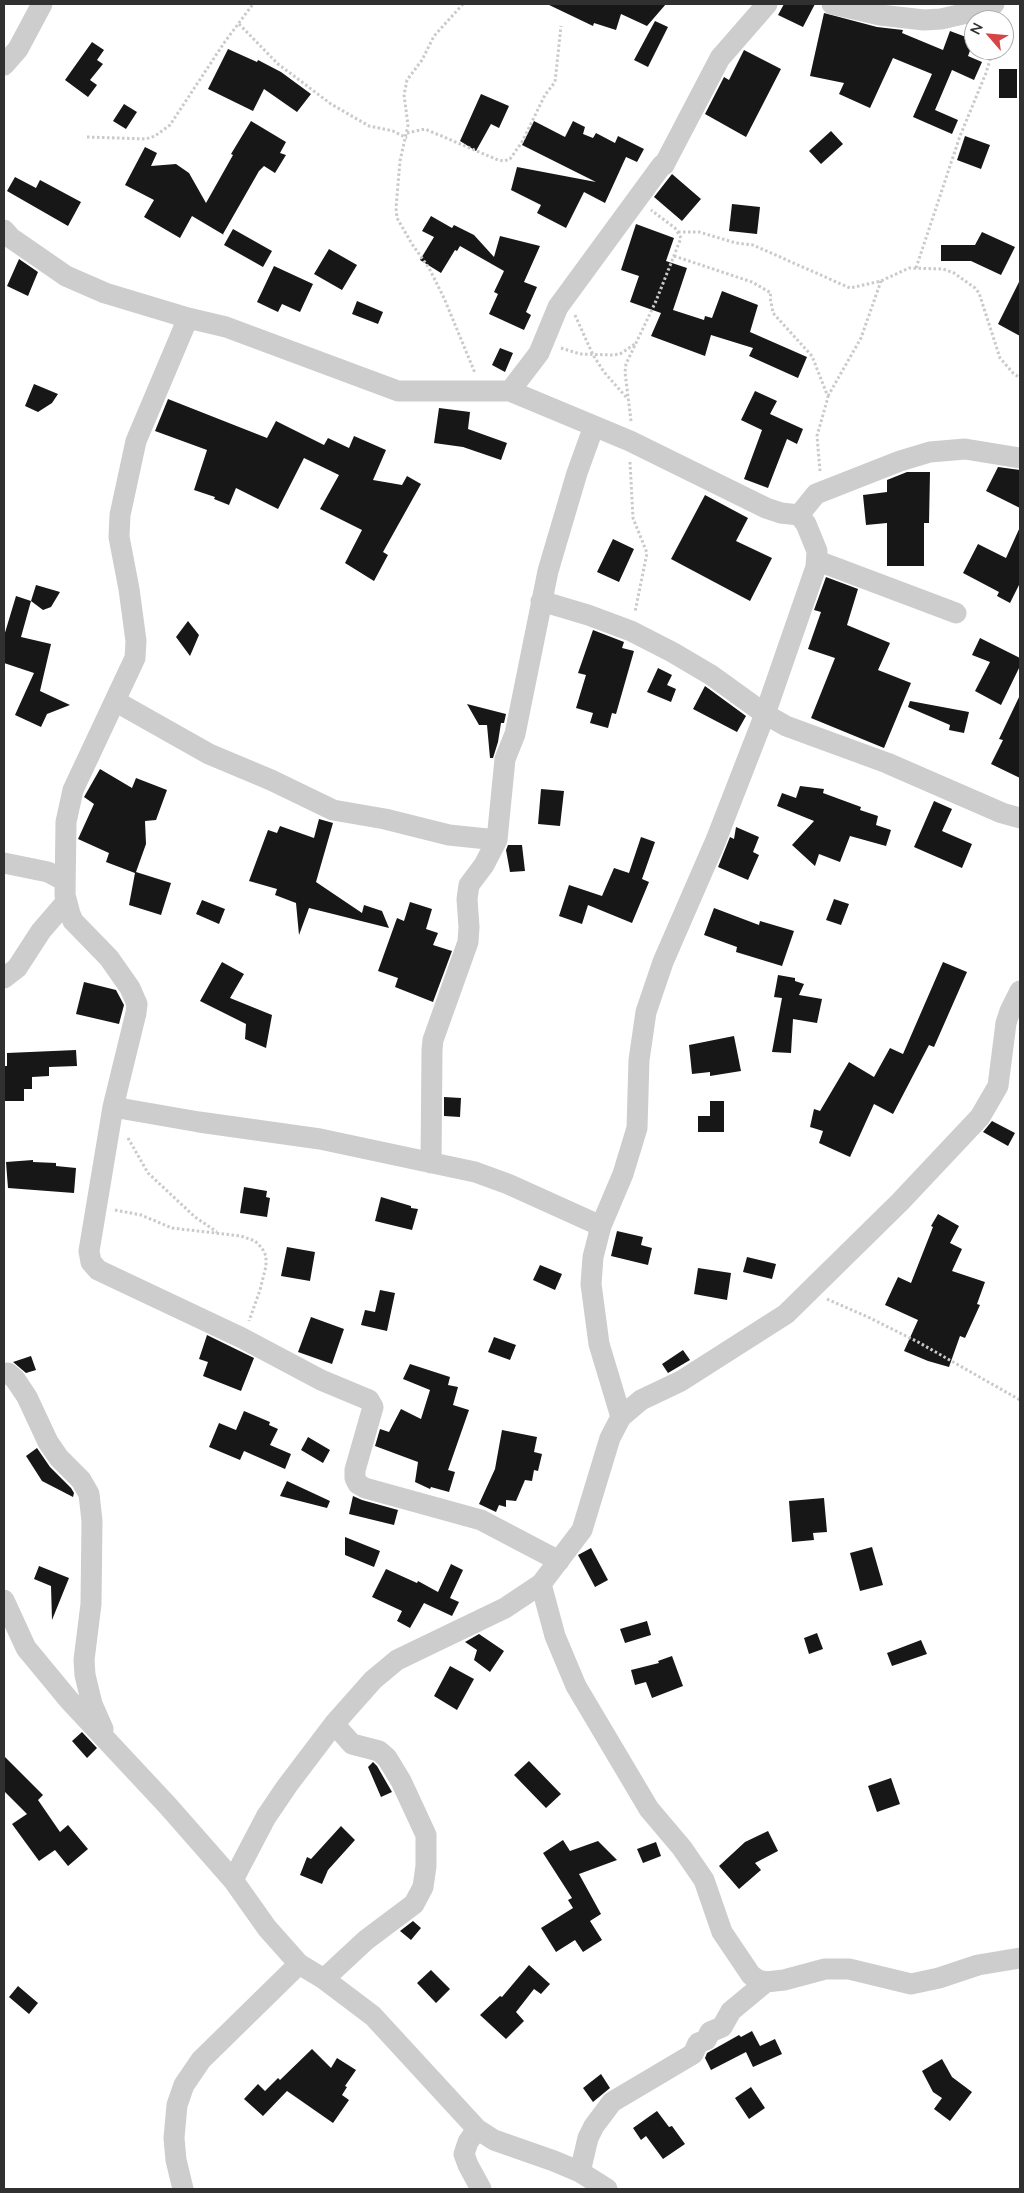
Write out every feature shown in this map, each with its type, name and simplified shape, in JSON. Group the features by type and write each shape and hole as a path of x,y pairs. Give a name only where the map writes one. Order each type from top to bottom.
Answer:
{"street":[{"path":"4,65 18,49 42,4"},
{"path":"510,391 535,360 554,314 564,298 664,165 720,58 766,4"},
{"path":"832,4 880,15 924,20 941,19 963,14 994,4"},
{"path":"4,230 11,238 66,276 82,284 188,318 226,327 391,390 510,391 630,441 766,508 781,513 799,515 806,524 817,551 818,561 765,714 716,840 663,962 646,1012 639,1060 637,1128 623,1174 600,1226 593,1258 591,1284 599,1344 621,1417"},
{"path":"188,318 136,440 120,515 119,537 136,641 132,666 73,790 66,822 66,892 73,921 109,958 130,988 137,1004 96,1207 89,1251 91,1262 98,1270 242,1338 321,1380 369,1400 373,1407 355,1470 355,1478 358,1484 365,1488 481,1520 559,1561"},
{"path":"431,1163 433,1040 468,942 467,900 469,885 484,865 497,840 504,759 515,734 542,601 574,481 594,426"},
{"path":"799,515 816,494 900,461 930,452 965,449 1020,458"},
{"path":"818,561 956,613"},
{"path":"542,601 631,631 703,670 765,714 806,734 846,747 1002,813 1020,818"},
{"path":"115,701 209,754 271,780 333,810 385,819 449,835 497,840"},
{"path":"4,863 48,872 66,892"},
{"path":"4,978 17,968 66,892"},
{"path":"233,1880 266,1817 287,1786 334,1724 373,1680 397,1660 504,1608 541,1584 582,1530 610,1438 621,1417 641,1400 681,1381 786,1314 900,1202 980,1117 998,1086 1006,1023 1020,991"},
{"path":"115,1108 320,1139 475,1172 508,1184 600,1226"},
{"path":"4,1374 8,1373 15,1379 27,1397 48,1442 59,1458 81,1480 90,1494 92,1521 91,1604 84,1660 85,1675 92,1704 107,1739"},
{"path":"541,1584 555,1636 576,1686 649,1809 682,1848 704,1880 722,1932 738,1959 751,1975 758,1980 766,1982 784,1980 825,1969 849,1969 911,1984 978,1966 1020,1958"},
{"path":"4,1600 26,1648 69,1700 107,1739 233,1880 267,1928 299,1964 373,2016 477,2129 494,2140 580,2172 607,2189"},
{"path":"324,1980 366,1940 414,1904 423,1887 426,1866 426,1835 401,1781 379,1751 352,1744 334,1724"},
{"path":"183,2189 176,2160 174,2138 177,2105 184,2085 201,2060 299,1964"},
{"path":"580,2172 588,2138 594,2126 612,2102 693,2054 698,2043 706,2040 710,2032 722,2027 731,2012 766,1982"},
{"path":"477,2129 468,2142 464,2154 468,2166 481,2189"}],"path":[{"path":"87,137 146,139 155,136 170,125 253,4"},
{"path":"463,4 434,36 422,60 407,80 404,96 408,125 407,138 400,161 396,218 429,268 444,298 482,391"},
{"path":"239,24 278,64 332,104 369,126 393,131 407,138"},
{"path":"407,133 425,129 498,160 504,161 510,158 522,142 545,95 555,82 561,26"},
{"path":"916,268 960,136 990,60"},
{"path":"631,631 647,554 633,518 631,421 625,372 681,238 672,225 637,200"},
{"path":"678,232 699,232 736,243 753,245 850,288 881,281 902,270 916,268 943,269 962,277 975,288 981,299 1000,358 1012,373 1020,378"},
{"path":"674,256 752,282 771,293 773,312 812,356 828,396"},
{"path":"816,494 820,479 818,436 828,396 861,338 881,281"},
{"path":"564,298 578,321 593,355 604,372 628,398"},
{"path":"544,341 573,352 593,355 620,354 636,344"},
{"path":"115,1108 132,1148 148,1173 194,1217 217,1232"},
{"path":"96,1207 141,1215 172,1228 217,1232 255,1241 262,1248 266,1256 266,1266 260,1290 242,1338"},
{"path":"810,1292 868,1317 909,1338 1020,1400"}],"building":[{"path":"547,4 666,4 647,26 621,14 616,30 594,23 593,26"},
{"path":"784,4 815,4 803,27 778,15"},
{"path":"824,13 877,27 903,30 902,33 943,50 950,31 964,36 964,60 982,62 974,80 952,70 935,110 958,120 952,134 913,117 932,74 893,58 870,108 839,94 844,83 810,76"},
{"path":"655,21 668,27 648,67 634,60"},
{"path":"92,42 104,50 97,60 103,64 90,80 97,85 88,97 65,80"},
{"path":"228,49 257,62 258,60 281,72 311,94 297,112 264,89 253,111 208,89"},
{"path":"744,50 781,69 746,137 705,114 724,77 729,80"},
{"path":"999,69 1017,69 1017,98 999,98"},
{"path":"481,94 509,106 499,128 491,124 476,151 460,141"},
{"path":"124,104 137,112 126,129 113,121"},
{"path":"251,121 286,142 280,153 286,155 275,173 264,166 259,171 224,235 192,216 180,238 144,217 154,200 125,185 145,147 157,153 151,166 176,164 189,173 206,203 233,155 231,154"},
{"path":"534,121 565,137 573,121 585,127 583,134 593,138 596,133 615,143 618,136 644,149 637,162 626,157 605,203 584,192 566,228 537,213 541,205 511,190 517,167 596,182 522,145"},
{"path":"831,131 843,144 821,164 809,151"},
{"path":"965,136 990,145 981,169 957,160"},
{"path":"672,174 701,199 682,221 654,197"},
{"path":"15,177 36,188 40,180 81,202 68,226 7,191"},
{"path":"732,204 760,207 757,234 729,231"},
{"path":"431,216 452,228 454,225 474,235 494,257 500,236 540,246 524,282 537,287 526,312 531,315 524,330 489,314 498,294 494,292 504,271 460,246 457,251 455,250 441,273 420,260 434,237 422,231"},
{"path":"636,224 674,238 666,261 687,268 673,310 704,320 705,316 712,318 722,291 758,305 750,332 807,357 798,378 749,356 753,348 711,335 705,356 651,336 661,313 630,302 639,276 621,270"},
{"path":"233,229 272,251 263,267 224,245"},
{"path":"982,232 1015,247 1001,275 971,261 941,261 941,245 975,245"},
{"path":"329,249 357,265 342,290 314,274"},
{"path":"19,259 38,272 28,296 7,286"},
{"path":"274,266 313,284 300,312 282,304 278,312 257,302"},
{"path":"1020,280 1020,336 998,324"},
{"path":"357,301 383,312 378,324 352,314"},
{"path":"500,348 513,353 505,372 492,365"},
{"path":"34,384 58,394 52,403 38,412 25,406"},
{"path":"755,391 777,401 770,414 803,429 797,444 787,439 768,488 744,479 762,430 741,420"},
{"path":"168,399 267,438 276,421 324,445 328,438 349,448 354,436 386,450 373,480 402,485 407,476 421,484 383,552 388,555 374,581 345,563 362,530 320,509 339,475 304,458 278,509 236,488 229,505 214,499 215,497 194,490 207,450 155,431"},
{"path":"439,408 470,412 468,429 507,443 501,460 463,447 434,443"},
{"path":"998,467 1020,470 1020,508 986,491"},
{"path":"907,472 930,472 929,523 924,523 924,566 887,566 887,523 866,525 863,495 887,492 887,480"},
{"path":"705,495 748,518 736,541 772,558 750,601 671,559"},
{"path":"1020,527 1020,583 1010,603 997,596 999,592 963,573 978,544 1006,558"},
{"path":"613,539 634,549 619,582 597,572"},
{"path":"826,577 858,589 847,625 890,643 878,670 911,683 884,748 811,718 835,658 808,649 821,612 814,610"},
{"path":"36,585 60,592 51,607 43,610 31,601"},
{"path":"16,596 31,601 21,637 51,644 40,691 70,705 47,714 41,727 15,715 34,673 4,663 4,636"},
{"path":"188,621 199,635 190,656 176,637"},
{"path":"593,630 624,642 622,648 634,651 616,714 612,713 608,728 590,723 593,713 576,708 586,675 578,673"},
{"path":"980,638 1020,658 1020,666 1001,705 975,691 990,662 972,655"},
{"path":"658,668 672,675 667,685 676,689 671,702 647,692"},
{"path":"705,686 746,716 737,732 693,709"},
{"path":"1020,695 1020,778 991,764 1003,740 999,739"},
{"path":"910,701 969,712 964,733 949,730 950,725 908,707"},
{"path":"467,704 506,714 504,723 501,723 493,758 490,758 487,725 479,725"},
{"path":"100,769 132,788 136,778 167,790 156,820 145,821 146,844 136,872 171,883 161,915 129,905 135,873 106,862 109,853 78,839 94,804 84,797"},
{"path":"800,786 824,789 823,793 861,807 860,810 878,816 876,825 891,830 886,846 850,836 840,862 819,854 815,866 792,845 814,821 777,806 782,793 796,798"},
{"path":"541,789 564,791 560,826 538,824"},
{"path":"934,801 952,809 942,831 972,844 962,868 914,847"},
{"path":"319,819 333,823 316,882 362,913 364,905 382,911 389,928 309,908 299,935 296,903 275,895 277,889 249,881 268,830 277,833 280,826 314,838"},
{"path":"736,827 759,837 753,852 759,855 748,880 718,867 730,837 734,839"},
{"path":"641,837 655,842 642,879 649,882 632,923 588,905 582,924 559,916 569,885 602,896 614,868 629,873"},
{"path":"508,845 522,845 525,871 510,872 506,850"},
{"path":"834,899 849,904 841,925 826,920"},
{"path":"202,900 225,909 219,924 196,914"},
{"path":"410,902 432,909 426,929 438,933 433,945 452,951 433,1002 395,987 398,978 378,971 397,918 404,921"},
{"path":"714,908 759,925 760,921 794,931 782,966 736,952 737,947 704,935"},
{"path":"222,962 244,974 230,998 272,1015 266,1048 245,1039 246,1024 200,1001"},
{"path":"943,962 967,972 934,1047 929,1045 893,1114 874,1104 850,1157 819,1143 823,1131 810,1127 814,1109 820,1111 849,1062 874,1077 890,1048 903,1054"},
{"path":"778,975 795,978 795,981 804,984 799,995 822,999 817,1023 793,1019 791,1053 772,1052 782,998 774,997"},
{"path":"84,982 116,990 124,1005 119,1024 76,1014"},
{"path":"734,1036 741,1071 710,1076 710,1072 692,1074 689,1045"},
{"path":"76,1050 77,1066 49,1067 49,1076 32,1077 32,1089 24,1089 24,1101 4,1101 4,1066 7,1066 7,1053"},
{"path":"444,1097 461,1098 460,1117 444,1116"},
{"path":"710,1101 724,1101 724,1132 698,1132 698,1116 710,1116"},
{"path":"992,1121 1015,1133 1008,1146 983,1132"},
{"path":"33,1160 33,1162 56,1163 56,1166 76,1168 74,1193 8,1188 6,1162"},
{"path":"244,1187 267,1191 266,1197 270,1198 267,1217 240,1213"},
{"path":"381,1197 418,1209 412,1230 375,1221"},
{"path":"938,1214 959,1226 950,1243 962,1249 952,1271 985,1282 977,1304 980,1305 965,1338 960,1336 949,1367 904,1351 918,1320 885,1305 898,1277 911,1283 933,1227 931,1226"},
{"path":"617,1231 643,1237 641,1245 652,1248 648,1265 611,1256"},
{"path":"287,1247 315,1252 310,1281 281,1276"},
{"path":"747,1257 776,1264 772,1279 743,1272"},
{"path":"540,1265 562,1274 555,1290 533,1280"},
{"path":"698,1268 731,1273 727,1300 694,1294"},
{"path":"380,1290 395,1293 387,1331 361,1325 365,1310 375,1312"},
{"path":"311,1317 344,1329 332,1364 298,1352"},
{"path":"207,1335 254,1358 241,1391 203,1376 208,1362 199,1359"},
{"path":"494,1337 516,1345 510,1360 488,1352"},
{"path":"683,1350 690,1360 668,1373 662,1364"},
{"path":"31,1356 36,1370 26,1373 13,1362"},
{"path":"410,1364 450,1377 448,1385 458,1387 453,1405 469,1410 448,1470 455,1472 449,1492 431,1487 430,1489 415,1482 418,1462 375,1446 380,1429 389,1432 401,1409 421,1419 430,1390 403,1379"},
{"path":"244,1411 270,1422 269,1425 278,1429 270,1445 291,1454 285,1469 244,1451 240,1460 209,1447 219,1423 236,1430"},
{"path":"502,1430 537,1437 534,1452 542,1454 538,1471 534,1470 532,1481 525,1480 516,1501 506,1500 506,1507 499,1505 496,1512 479,1504 495,1469"},
{"path":"308,1437 330,1450 323,1463 301,1450"},
{"path":"37,1448 50,1467 71,1488 74,1493 73,1497 42,1481 26,1456"},
{"path":"287,1481 330,1501 327,1508 280,1496"},
{"path":"353,1496 398,1510 394,1525 349,1514"},
{"path":"824,1498 827,1532 813,1533 814,1540 792,1542 789,1501"},
{"path":"345,1537 380,1551 374,1567 345,1555"},
{"path":"872,1547 883,1585 860,1591 850,1553"},
{"path":"591,1548 608,1580 595,1587 578,1555"},
{"path":"451,1564 463,1570 450,1598 459,1602 452,1616 424,1603 410,1628 397,1621 402,1611 372,1597 386,1569 417,1583 418,1581 438,1592"},
{"path":"39,1566 69,1578 52,1620 51,1586 34,1579"},
{"path":"647,1621 651,1635 625,1643 620,1629"},
{"path":"817,1633 823,1649 809,1654 804,1638"},
{"path":"479,1634 504,1651 490,1672 474,1660 477,1650 465,1642"},
{"path":"921,1640 927,1654 892,1666 887,1653"},
{"path":"672,1656 683,1686 652,1698 646,1682 635,1685 631,1670 659,1663 658,1661"},
{"path":"450,1666 474,1679 457,1710 434,1696"},
{"path":"82,1732 97,1748 87,1758 72,1741"},
{"path":"4,1756 43,1795 38,1800 60,1832 68,1825 88,1849 68,1866 55,1850 39,1861 12,1824 27,1814 4,1791"},
{"path":"529,1761 561,1794 546,1808 514,1775"},
{"path":"373,1762 392,1792 381,1797 368,1767"},
{"path":"891,1778 900,1804 877,1812 868,1786"},
{"path":"341,1826 355,1840 328,1870 322,1884 300,1875 307,1857 311,1859"},
{"path":"768,1831 778,1851 755,1863 761,1870 739,1889 719,1866 745,1842"},
{"path":"563,1840 570,1851 598,1841 617,1860 579,1874 601,1914 590,1921 602,1940 583,1952 575,1940 556,1952 541,1928 573,1908 568,1900 572,1898 543,1853"},
{"path":"656,1842 661,1856 643,1863 637,1849"},
{"path":"413,1921 421,1928 411,1940 400,1931"},
{"path":"529,1965 550,1984 541,1994 534,1989 516,2012 524,2021 506,2039 480,2015 500,1996 502,1997"},
{"path":"431,1970 450,1989 436,2003 417,1983"},
{"path":"18,1986 38,2003 29,2014 9,1997"},
{"path":"752,2031 760,2046 775,2039 782,2054 753,2067 746,2052 711,2070 705,2058 707,2053 739,2035 741,2037"},
{"path":"312,2049 331,2068 337,2058 356,2070 345,2086 347,2087 342,2095 349,2100 333,2123 287,2091 263,2116 244,2099 258,2084 265,2091 278,2078 280,2080"},
{"path":"942,2059 952,2077 972,2092 950,2121 934,2109 942,2098 933,2092 922,2071"},
{"path":"601,2074 610,2088 593,2102 583,2088"},
{"path":"751,2087 765,2108 749,2119 735,2098"},
{"path":"657,2111 669,2127 672,2126 685,2144 663,2159 646,2136 641,2140 633,2128"}]}
